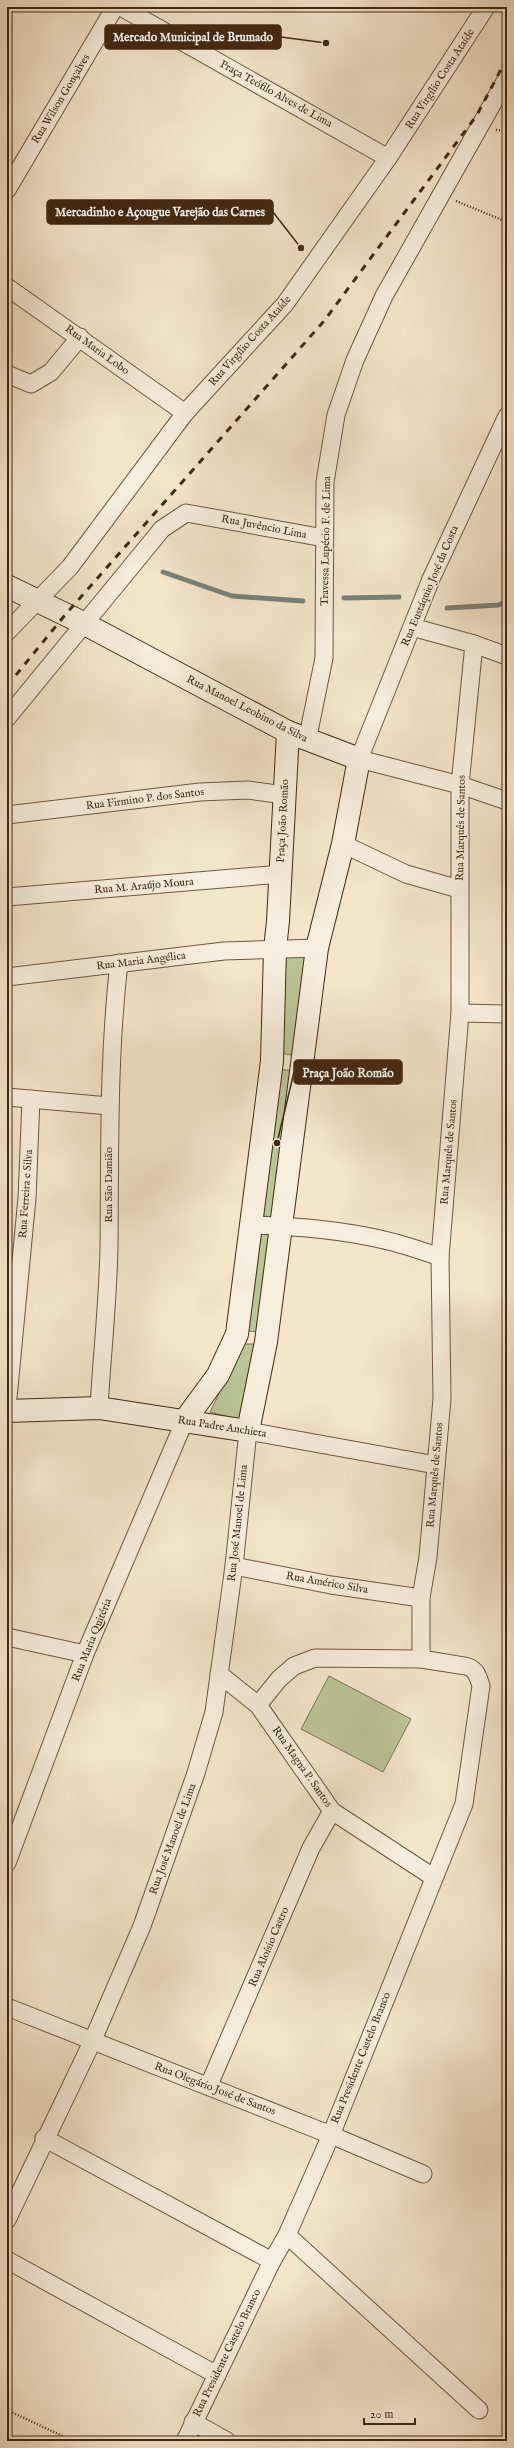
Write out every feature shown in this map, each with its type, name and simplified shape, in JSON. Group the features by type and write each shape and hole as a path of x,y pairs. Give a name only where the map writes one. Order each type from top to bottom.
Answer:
{"street":[{"name":"Rua Wilson Gonçalves","path":"7,190 115,7"},
{"name":"Praça Teófilo Alves de Lima","path":"121,7 388,158"},
{"name":"Rua Virgílio Costa Ataíde","path":"7,632 70,567 185,413 284,304 388,158 486,7"},
{"name":"Travessa Lupécio F. de Lima","path":"298,737 324,658 325,482 336,415 355,360 381,304 440,195 507,78"},
{"name":"Rua Maria Lobo","path":"7,287 80,337 185,413"},
{"path":"7,374 31,384 51,372 80,337"},
{"name":"Rua Eustáquio José da Costa","path":"359,759 431,579 507,416"},
{"name":"Rua Juvêncio Lima","path":"7,718 74,619 162,529 186,513 205,515 324,538"},
{"name":"Rua Manoel Leobino da Silva","path":"7,586 74,619 298,737 359,759 460,785 507,801"},
{"path":"412,627 474,644 507,656"},
{"name":"Rua Marquês de Santos","path":"421,1659 421,1598 428,1557 442,1399 440,1257 460,1013 460,785 474,644"},
{"name":"Praça João Romão","path":"185,1420 218,1375 237,1334 272,1061 275,949 281,874 284,795 298,737"},
{"path":"248,1431 266,1342 317,948 343,844 359,759"},
{"name":"Rua Firmino P. dos Santos","path":"7,815 200,792 248,790 284,795"},
{"path":"343,844 406,874 459,889"},
{"name":"Rua M. Araújo Moura","path":"7,897 281,874"},
{"name":"Rua Maria Angélica","path":"7,977 224,951 317,948"},
{"name":"Rua São Damião","path":"99,1408 108,1249 109,1106 114,1009 119,963"},
{"path":"460,1013 507,1014"},
{"path":"272,1061 301,1067"},
{"path":"7,1097 109,1106"},
{"name":"Rua Ferreira e Silva","path":"7,1408 27,1198 31,1099"},
{"path":"250,1225 281,1225 346,1232 385,1240 440,1257"},
{"path":"237,1334 266,1342"},
{"name":"Rua Padre Anchieta","path":"7,1411 99,1408 185,1420 436,1466"},
{"name":"Rua Maria Quitéria","path":"7,1863 85,1654 185,1420"},
{"name":"Rua José Manoel de Lima","path":"7,2220 44,2138 92,2042 142,1926 196,1773 214,1712 234,1566 248,1431"},
{"name":"Rua Américo Silva","path":"234,1566 332,1585 421,1598"},
{"path":"7,1637 85,1654"},
{"path":"258,1705 280,1679 294,1666 315,1658 421,1659"},
{"name":"Rua Presidente Castelo Branco","path":"185,2441 272,2261 287,2235 331,2134 433,1877 464,1804 481,1686 477,1673 470,1667 421,1659"},
{"name":"Rua Magna P. Santos","path":"219,1674 258,1705 332,1811 433,1877"},
{"name":"Rua Aloísio Castro","path":"209,2085 311,1848 332,1811"},
{"name":"Rua Olegário José de Santos","path":"7,2007 92,2042 209,2085 331,2134 422,2174"},
{"path":"44,2138 272,2261"},
{"path":"287,2235 479,2410"},
{"path":"7,2260 217,2375"},
{"path":"193,2422 227,2441"}],"path":[{"path":"440,195 507,222"},
{"path":"7,2410 73,2441"}],"green space":[{"path":"283,953 312,957 295,1056 277,1052"},
{"path":"277,1069 296,1071 277,1217 260,1216"},
{"path":"273,1232 260,1332 247,1331 257,1234"},
{"path":"243,1344 258,1344 241,1420 210,1412"},
{"path":"329,1676 411,1719 383,1772 301,1729"}],"waterway":[{"path":"163,572 232,596 303,601"},
{"path":"344,598 399,597"},
{"path":"447,608 499,605 507,600"}],"railway":[{"path":"7,686 65,615 324,321 477,115 507,58"}],"place":[{"name":"Mercado Municipal de Brumado","path":"326,43"},
{"name":"Mercadinho e Açougue Varejão das Carnes","path":"301,248"},
{"name":"Praça João Romão","path":"277,1143"}]}
